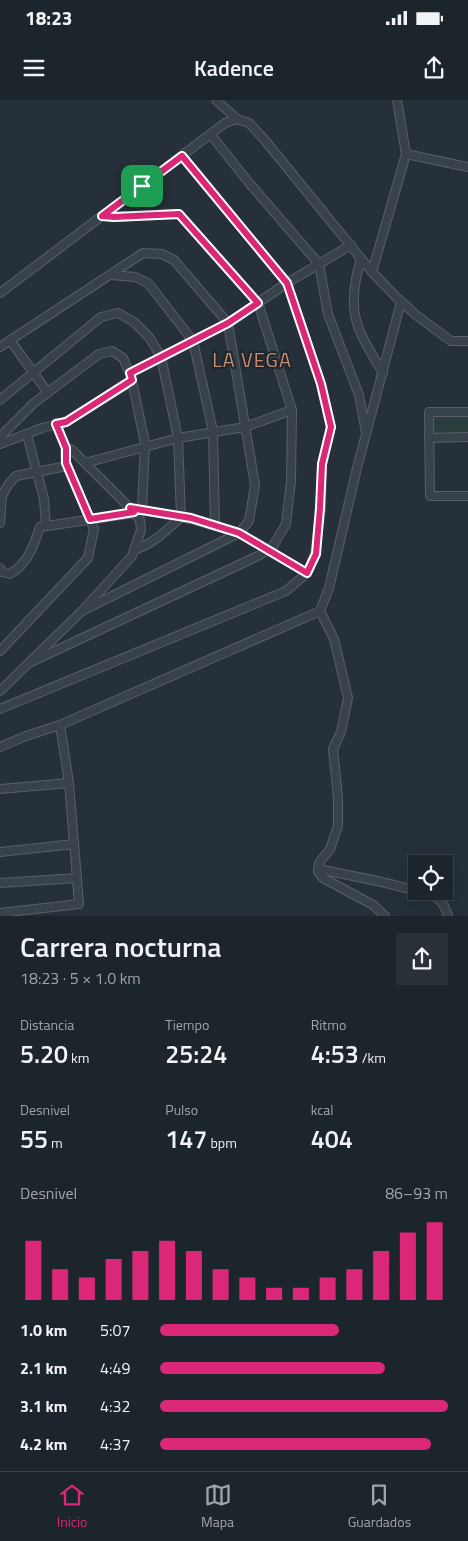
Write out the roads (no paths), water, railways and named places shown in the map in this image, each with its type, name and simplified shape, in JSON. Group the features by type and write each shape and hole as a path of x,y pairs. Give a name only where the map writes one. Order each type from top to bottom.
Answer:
{"street":[{"path":"216,100 237,119 249,123 263,138 372,272 401,302 451,341 468,341"},
{"path":"372,272 406,154 397,100"},
{"path":"0,292 225,123 237,119"},
{"path":"211,134 250,184 319,264 328,314 359,395 366,434"},
{"path":"406,154 468,168"},
{"path":"0,709 286,592 307,573 316,554 322,464 331,427 321,384 287,283 182,156"},
{"path":"29,664 260,556 273,546 286,524 291,481 292,410 258,303 179,214 102,216"},
{"path":"0,444 66,422 161,357 228,323 287,283 350,245"},
{"path":"0,347 143,254 162,254 174,260 228,323 255,485 249,521 239,533 82,610"},
{"path":"361,258 355,283 354,306 360,330 382,373"},
{"path":"111,275 135,277 148,283 193,341 213,431 215,526"},
{"path":"0,747 60,725 320,611 329,588 366,434 401,302"},
{"path":"0,400 101,317 118,313 134,322 149,338 161,357 178,438 181,517 161,536 144,547 134,550"},
{"path":"10,340 48,393"},
{"path":"0,437 34,403 99,354 112,351 123,358 131,377 145,447 135,510"},
{"path":"85,463 178,438 245,426 292,410"},
{"path":"468,412 429,412 430,496 468,496"},
{"path":"0,651 88,558 94,528 67,466 66,448 56,424"},
{"path":"27,435 44,499 46,526"},
{"path":"429,438 468,437"},
{"path":"0,691 82,610 132,556 141,530 140,520 135,510 72,450 66,448"},
{"path":"0,523 2,496 16,476 67,466"},
{"path":"0,568 2,572 10,574 23,565 36,540 40,527 135,510 181,517 239,533 307,573"},
{"path":"320,611 334,639 348,698 341,732 333,750 338,798 338,826 330,849 318,864 318,872 323,878 373,905 385,916"},
{"path":"0,913 79,904 69,782 60,725"},
{"path":"0,790 69,782"},
{"path":"0,852 74,844"},
{"path":"318,869 408,888"},
{"path":"0,884 77,878"},
{"path":"440,900 445,905 448,916"}],"district":[{"name":"LA VEGA","path":"252,359"}]}
